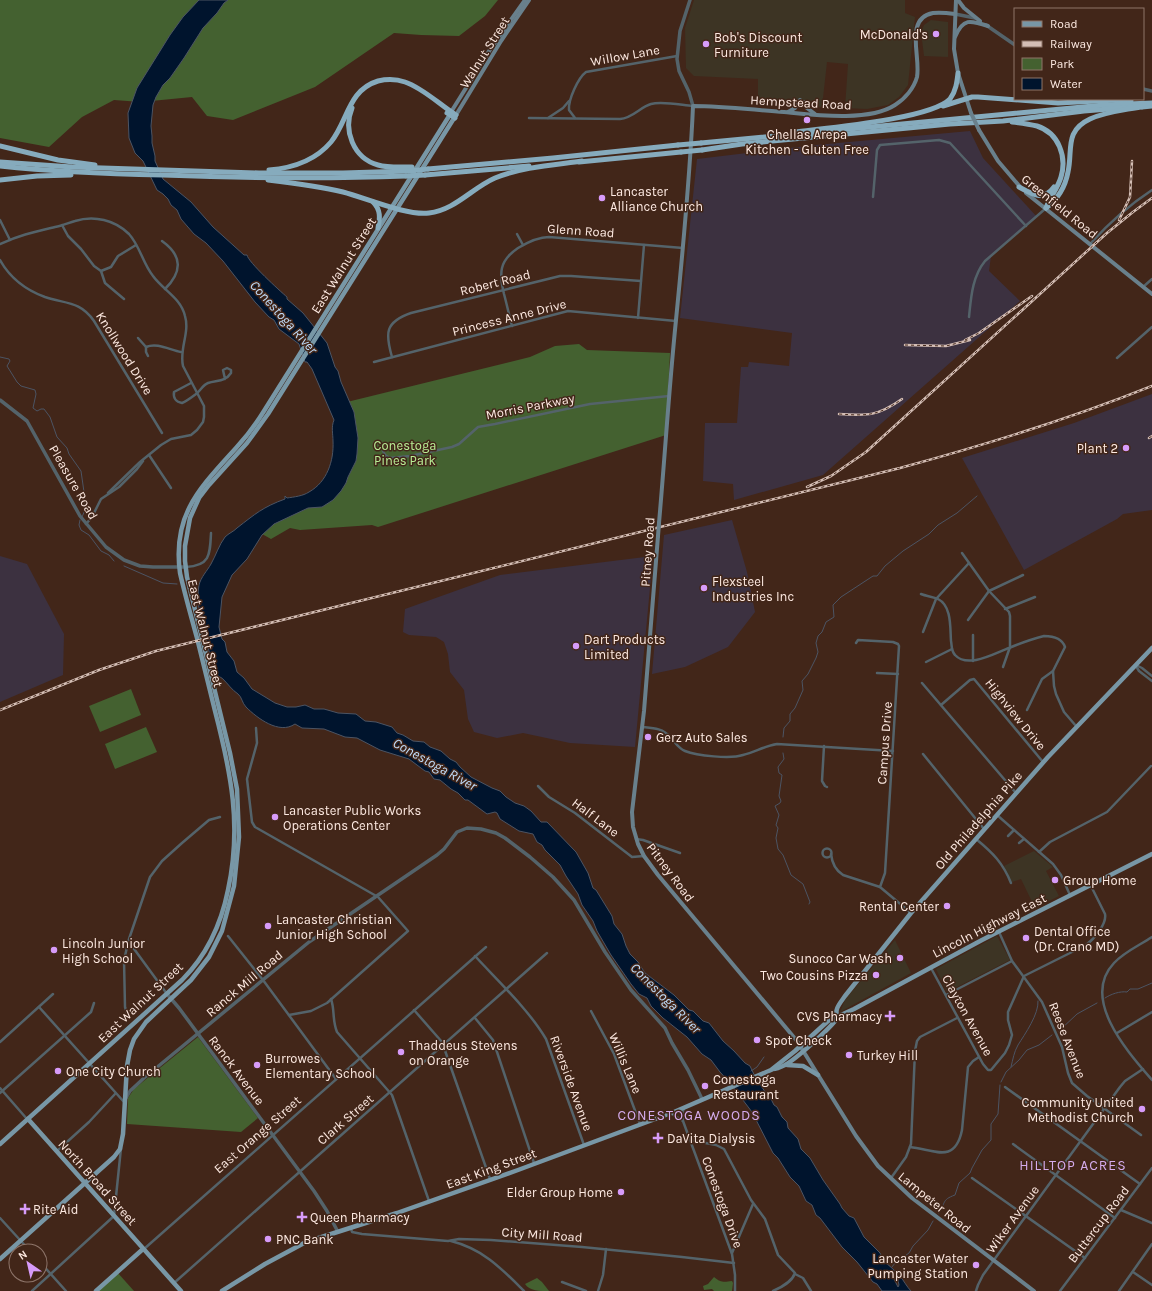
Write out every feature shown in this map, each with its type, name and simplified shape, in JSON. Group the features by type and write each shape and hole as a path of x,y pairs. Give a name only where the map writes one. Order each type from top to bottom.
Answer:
{"highway":[{"path":"938,107 954,93 957,85 958,73"},
{"path":"232,171 282,169 311,159 325,148 334,137 340,128 356,94 366,86 377,81 392,79 408,83 453,115"},
{"path":"410,169 378,165 367,160 357,151 351,139 348,123 350,112 357,99 375,85 398,83 416,91 453,115"},
{"path":"735,140 861,124 899,117 978,97 1014,100"},
{"path":"1018,100 1058,103 1117,100 1152,106"},
{"path":"1046,208 1060,195 1065,183 1068,172 1070,143 1073,134 1080,125 1100,115 1152,103"},
{"path":"0,166 61,171 215,177 353,178 406,176 702,150 742,144 950,124 1004,121 1144,105"},
{"path":"0,162 72,167 343,173 452,167 1104,106 1144,105"},
{"path":"1004,121 1038,126 1053,136 1060,146 1063,163 1062,176 1058,187 1050,198 1046,208"},
{"path":"0,146 58,160 121,168"},
{"path":"241,177 312,186 343,192 392,207 419,213 436,212 450,207 481,185 504,174 582,161"},
{"path":"0,180 42,176 126,174"},
{"path":"1019,187 1034,195 1045,195 1053,189 1062,176"},
{"path":"370,200 377,206 380,212 378,228"}],"main road":[{"name":"Walnut Street","path":"453,115 491,48 525,0"},
{"name":"Walnut Street","path":"453,115 529,0"},
{"name":"Greenfield Road","path":"957,0 954,41 958,73 971,113 979,130 998,161 1019,187 1152,294"},
{"path":"957,0 980,21"},
{"name":"Hempstead Road","path":"693,106 838,116 869,114 891,108 901,102 909,92 917,76 918,66 915,34 919,21 932,13 955,14"},
{"path":"954,41 960,27 968,22 973,21 988,26"},
{"path":"787,112 795,108 802,101 807,108 816,115"},
{"name":"Pitney Road","path":"693,106 684,248 669,396 651,633 632,812 636,839 644,856 803,1051"},
{"name":"East Walnut Street","path":"121,1146 127,1061 132,1044 138,1032 146,1022 198,972 209,957 227,916 234,886 239,837 238,800 233,765 200,636 185,567 184,551 190,518 196,503 209,485 252,436 346,284 378,228 453,115"},
{"name":"East Walnut Street","path":"346,284 398,208 453,115"},
{"name":"East Walnut Street","path":"0,1144 186,976 209,946 218,928 230,885 235,837 233,795 228,766 179,567 178,551 180,534 185,515 193,500 205,482 249,433 280,391"},
{"name":"Old Philadelphia Pike","path":"838,1017 836,1012 845,996 911,913 1043,763 1152,648"},
{"name":"Lincoln Highway East","path":"771,1070 828,1021 998,932 1152,854"},
{"name":"Lincoln Highway East","path":"771,1070 785,1065 803,1051 834,1023 838,1017"},
{"name":"Lampeter Road","path":"803,1051 864,1148 891,1179 912,1198 1034,1291"},
{"path":"785,1065 791,1064 803,1066 818,1075"},
{"name":"East King Street","path":"222,1291 265,1264 310,1240 429,1202 534,1164 670,1113 771,1070"},
{"name":"North Broad Street","path":"28,1120 180,1291"},
{"path":"0,1259 114,1157 121,1146"},
{"name":"East Orange Street","path":"96,1291 143,1249"}],"street":[{"name":"Pitney Road","path":"690,0 680,31 677,65 689,92 693,106"},
{"path":"955,14 973,17 1014,45"},
{"name":"Willow Lane","path":"548,118 563,108 569,101 582,76 586,72 677,56"},
{"path":"569,101 569,110 572,116 576,119"},
{"path":"529,118 625,118 653,104 693,106"},
{"path":"873,197 877,150 880,145 940,140 950,144 1026,226"},
{"path":"1090,244 1099,234 1131,206 1152,190"},
{"path":"969,317 974,282 979,269 985,261 1046,208"},
{"path":"0,244 30,232 81,219 101,219 120,227 128,234 136,245 150,273 180,304 186,318 186,331 181,352 183,366 204,406 205,413 200,426 190,435 166,442 149,455 100,501 92,517 86,524"},
{"path":"0,220 10,240"},
{"path":"62,225 68,236 81,249 94,266 101,271 106,283 124,299"},
{"path":"517,234 523,245"},
{"name":"Glenn Road","path":"512,326 501,279 502,266 509,255 534,239 550,237 684,248"},
{"path":"162,241 175,253 178,265 176,275 165,289"},
{"path":"638,318 644,244"},
{"path":"101,271 111,267 118,256 136,245"},
{"name":"Knollwood Drive","path":"0,260 12,276 25,287 46,297 75,304 86,312 94,321 162,433"},
{"name":"Robert Road","path":"392,357 387,338 390,326 399,319 412,313 566,276 641,281"},
{"path":"1143,287 1152,279"},
{"name":"Princess Anne Drive","path":"374,362 568,311 676,321"},
{"path":"1117,358 1152,327"},
{"path":"138,338 146,347 148,356"},
{"path":"146,347 150,345 159,346 181,352"},
{"path":"191,383 176,391 174,394 175,399 178,402 182,403 197,393 206,383 220,382 225,379"},
{"name":"Morris Parkway","path":"383,451 385,455 390,458 410,456 456,446 474,429 482,426 590,404 669,396"},
{"name":"Pleasure Road","path":"0,400 21,415 30,424 75,509 106,547 120,557 130,562 147,567 199,566 206,561 211,534"},
{"path":"149,455 171,488"},
{"path":"962,553 989,591 1009,612 1011,619 1010,647 1003,667"},
{"path":"923,632 936,599 969,563"},
{"path":"968,620 989,591 1022,575"},
{"path":"921,594 944,603 947,609 952,648 956,656 960,659 973,661 987,658 1010,647 1044,636 1050,636 1063,642 1065,647 1053,671 1042,679 1027,710"},
{"path":"1005,609 1035,597"},
{"path":"973,635 973,661"},
{"name":"Campus Drive","path":"856,643 858,640 893,642 898,644 899,650 885,873 880,887"},
{"path":"926,662 952,648"},
{"path":"1136,665 1152,676"},
{"path":"1136,665 1139,671 1152,681"},
{"path":"1053,671 1055,690 1061,706 1077,727"},
{"path":"877,673 898,674"},
{"name":"Highview Drive","path":"941,705 972,679 975,680 1043,763"},
{"path":"922,683 1016,793"},
{"path":"642,727 655,728 663,731 677,746 684,751 726,757 742,755 763,747 777,744 893,751"},
{"path":"256,728 257,743 247,779 252,822 255,827 376,896 408,931 332,999 311,1011 289,1015"},
{"path":"824,746 822,781 827,787"},
{"path":"923,754 985,829"},
{"path":"1039,852 1050,842 1107,812 1151,766"},
{"name":"Half Lane","path":"538,786 549,797 576,813 632,857 644,856"},
{"path":"997,815 1048,859 1058,870 1071,895"},
{"path":"128,1016 125,1008 124,963 128,942 148,883 157,866 209,820 220,817"},
{"name":"Ranck Mill Road","path":"125,1099 130,1091 144,1078 309,942 437,855 457,832 464,829 476,828 496,833 505,838 540,864 566,890 577,905 605,952 632,990 644,1006 665,1028 688,1070 702,1100"},
{"path":"1008,836 1014,830"},
{"path":"1019,843 1024,838"},
{"path":"636,839 680,852"},
{"path":"976,839 996,856 1011,883"},
{"path":"831,854 834,866 838,872 880,887 911,913"},
{"path":"1024,976 1086,945 1092,939 1106,916 1090,886"},
{"name":"Reese Avenue","path":"998,932 1012,961 1042,1002 1064,1052 1071,1082 1087,1096 1141,1135"},
{"path":"228,936 263,980 336,1079"},
{"path":"1152,937 1117,961 1110,968 1105,977 1102,989 1103,1005 1107,1016 1142,1069 1152,1080"},
{"name":"Ranck Avenue","path":"128,942 167,994 172,998 321,1200 338,1232"},
{"name":"East Orange Street","path":"143,1249 486,947"},
{"name":"Clark Street","path":"174,1284 547,953"},
{"name":"Riverside Avenue","path":"475,956 538,1026 546,1039 584,1145"},
{"path":"946,995 1012,961"},
{"name":"Clayton Avenue","path":"931,968 979,1057 986,1068 990,1070 998,1062 1009,1044 1012,1035 1008,1020 1008,1012 1024,976"},
{"path":"0,1042 53,994"},
{"path":"332,999 333,1020 337,1032 392,1096 429,1202"},
{"path":"1,1092 91,1012 94,1003"},
{"path":"39,1007 115,1094 123,1100 125,1106"},
{"path":"414,1010 442,1042 490,1180"},
{"name":"Willis Lane","path":"590,1011 614,1054 640,1124"},
{"path":"1118,1033 1152,1012"},
{"path":"475,1018 493,1040 534,1164"},
{"path":"891,1179 904,1161 910,1147 917,1041 923,1035 957,1018"},
{"path":"910,1147 938,1153 947,1153 955,1147 960,1139 968,1067 979,1057"},
{"name":"Wiker Avenue","path":"976,1291 983,1275 1104,1108 1124,1082 1142,1069"},
{"name":"Ranck Mill Road","path":"139,1080 144,1078"},
{"path":"1005,1087 1140,1184"},
{"name":"North Broad Street","path":"0,1088 1,1092 28,1120"},
{"path":"56,1151 89,1122 115,1094"},
{"name":"Conestoga Drive","path":"684,1107 682,1116 683,1122 732,1254 734,1263 735,1291"},
{"path":"670,1113 679,1117 683,1122"},
{"path":"690,1140 716,1145 724,1149 753,1204 764,1219 778,1255 795,1274 803,1278 811,1291"},
{"path":"1013,1144 1115,1218"},
{"path":"32,1291 114,1216 121,1146"},
{"name":"Buttercup Road","path":"1060,1291 1151,1170"},
{"path":"972,1178 1085,1258"},
{"path":"732,1254 753,1204"},
{"path":"1121,1210 1152,1223"},
{"path":"0,1218 20,1241"},
{"name":"City Mill Road","path":"351,1227 352,1232 362,1234 448,1240 491,1240 606,1249 734,1263"},
{"path":"448,1240 467,1246 487,1257 524,1291"},
{"path":"1120,1291 1152,1244"},
{"path":"598,1291 604,1275 606,1249"},
{"path":"48,1272 66,1291"},
{"path":"1133,1272 1152,1285"},
{"path":"773,1291 787,1283 795,1274"},
{"path":"562,1282 586,1291"}],"shaded area":[{"path":"694,0 905,0 905,13 915,17 908,85 899,97 888,105 867,109 845,108 848,64 827,62 822,107 758,101 758,79 694,76 686,68 685,28"},
{"path":"931,20 948,22 948,57 924,56 921,32 924,25"},
{"path":"970,131 983,158 1037,217 991,256 989,271 1020,301 823,475 734,500 733,484 703,481 705,423 737,423 741,367 748,367 749,362 789,366 792,333 680,318 697,159 816,145"},
{"path":"1152,394 1152,510 1123,514 1117,519 1024,570 962,458 1074,423"},
{"path":"732,520 747,572 755,612 728,647 685,667 652,674 664,535"},
{"path":"0,556 27,564 64,634 63,675 0,702"},
{"path":"653,556 635,747 570,743 523,733 497,738 474,732 468,719 464,690 450,672 448,654 444,642 436,637 409,635 403,632 405,609 500,575"},
{"path":"1034,851 1053,867 1046,871 1059,896 1035,908 1021,879 1012,882 1004,866"},
{"path":"997,936 1010,960 947,992 936,969"},
{"path":"895,940 911,973 840,1012 845,1000"}],"green space":[{"path":"0,0 498,0 485,16 459,36 394,33 315,87 233,120 207,116 192,97 141,102 114,100 82,117 49,147 0,138"},
{"name":"Conestoga Pines Park","path":"579,344 587,350 670,353 666,435 378,527 372,525 300,530 290,528 271,539 253,529 336,476 347,402 530,357 555,346"},
{"path":"131,689 141,715 100,732 89,706"},
{"path":"146,727 157,752 115,769 105,744"},
{"path":"198,1037 258,1118 241,1132 127,1124 128,1098 134,1089"},
{"path":"117,1272 134,1291 96,1291"},
{"path":"714,1277 723,1282 732,1281 732,1291 714,1291 712,1289 704,1290 703,1286 708,1284"},
{"path":"537,1278 549,1291 532,1289 525,1284"}],"water":[{"name":"Conestoga River","path":"199,0 228,0 203,28 156,97 153,105 151,126 155,161 163,179 191,202 213,227 244,255 247,255 258,270 303,313 327,343 335,367 338,371 341,382 354,412 358,438 356,461 346,483 333,500 322,507 308,508 274,524 262,535 247,559 232,575 222,597 219,627 227,652 234,661 237,672 244,678 252,689 275,703 287,707 305,705 314,709 356,714 365,721 376,722 392,727 397,733 413,741 424,742 430,747 441,751 456,762 471,777 500,791 515,803 524,806 541,822 547,822 576,852 588,873 593,888 596,890 612,916 614,924 622,934 630,954 638,962 645,973 674,995 703,1021 709,1023 723,1041 750,1066 757,1081 787,1122 788,1128 798,1139 801,1149 810,1158 842,1208 849,1216 854,1218 864,1237 880,1253 884,1261 894,1270 893,1277 898,1287 898,1280 900,1276 911,1291 882,1291 842,1247 820,1218 816,1215 812,1205 806,1201 799,1186 790,1177 773,1153 752,1112 730,1083 711,1060 702,1054 687,1037 663,1018 651,1006 647,998 639,994 631,984 611,955 593,921 582,905 578,894 560,865 542,845 537,842 533,834 519,831 500,819 495,812 487,814 468,800 465,800 440,780 434,779 429,772 425,771 409,759 380,750 357,738 345,737 324,729 302,728 295,724 282,728 269,724 256,716 246,707 239,695 216,673 202,626 198,598 201,579 226,536 260,511 285,499 285,496 287,498 304,494 315,488 320,483 325,477 331,463 333,449 332,428 334,420 312,369 307,362 305,362 299,344 279,329 274,320 269,317 255,302 223,261 206,243 194,234 181,219 177,210 171,205 168,199 157,190 143,161 135,153 129,138 128,113 137,88 170,35 183,17"}],"waterway":[{"path":"0,357 9,359 10,361 7,366 21,386 35,390 36,394 33,408 37,411 44,409 50,417 57,437 67,448 69,454 81,471 85,499 85,510 82,517"},
{"path":"783,737 784,728 790,721 790,714 795,708 803,690 802,681 808,674 816,658 818,652 816,643 818,636 822,632 826,622 834,617 833,605 841,597 873,576 877,576 885,566 903,551 929,534 938,525 957,513 977,496"},
{"path":"80,520 79,525 81,530 89,535 101,551 109,555 114,561"},
{"path":"124,566 163,583 177,584"},
{"path":"193,591 198,594"},
{"path":"783,753 784,759 778,767 779,773 782,775 779,796 781,801 775,806 779,815 776,825 778,828 776,838 778,849 783,855 791,875 803,884 810,902 809,904"},
{"path":"1105,998 1116,993 1127,992 1130,989 1138,989 1152,983"},
{"path":"1011,1067 1017,1048 1034,1018 1038,1001"},
{"path":"1059,1031 1077,1014 1097,1003"},
{"path":"1001,1082 1006,1072 1027,1050 1039,1045 1052,1035"},
{"path":"751,1071 757,1067 764,1057"},
{"path":"939,1213 946,1200 955,1195 959,1183 970,1173 982,1150 991,1140 991,1124 998,1114 1000,1085"},
{"path":"892,1267 909,1253 913,1246 928,1230 933,1221"}],"railway":[{"path":"1119,220 1130,197 1132,161"},
{"path":"807,487 831,476 866,452 1107,233 1152,198"},
{"path":"965,340 979,333 1032,296"},
{"path":"905,345 946,346 970,340"},
{"path":"0,710 99,670 156,651 900,468 1027,431 1090,410 1152,386"},
{"path":"839,414 872,414 886,409 902,399"}],"place":[{"name":"McDonald's","path":"936,34"},
{"name":"Bob's Discount Furniture","path":"706,44"},
{"name":"Chellas Arepa Kitchen - Gluten Free","path":"807,120"},
{"name":"Lancaster Alliance Church","path":"602,198"},
{"name":"Plant 2","path":"1126,448"},
{"name":"Flexsteel Industries Inc","path":"704,588"},
{"name":"Dart Products Limited","path":"576,646"},
{"name":"Gerz Auto Sales","path":"648,737"},
{"name":"Lancaster Public Works Operations Center","path":"275,817"},
{"name":"Group Home","path":"1055,880"},
{"name":"Rental Center","path":"947,906"},
{"name":"Lancaster Christian Junior High School","path":"268,926"},
{"name":"Dental Office (Dr. Crano MD)","path":"1026,938"},
{"name":"Lincoln Junior High School","path":"54,950"},
{"name":"Sunoco Car Wash","path":"900,958"},
{"name":"Two Cousins Pizza","path":"876,975"},
{"name":"CVS Pharmacy","path":"890,1016"},
{"name":"Spot Check","path":"757,1040"},
{"name":"Thaddeus Stevens on Orange","path":"401,1052"},
{"name":"Turkey Hill","path":"849,1055"},
{"name":"Burrowes Elementary School","path":"257,1065"},
{"name":"One City Church","path":"58,1071"},
{"name":"Conestoga Restaurant","path":"705,1086"},
{"name":"Community United Methodist Church","path":"1142,1109"},
{"name":"DaVita Dialysis","path":"658,1138"},
{"name":"Elder Group Home","path":"621,1192"},
{"name":"Rite Aid","path":"25,1209"},
{"name":"Queen Pharmacy","path":"302,1217"},
{"name":"PNC Bank","path":"268,1239"},
{"name":"Lancaster Water Pumping Station","path":"976,1265"}],"district":[{"name":"CONESTOGA WOODS","path":"689,1115"},
{"name":"HILLTOP ACRES","path":"1073,1165"}]}
